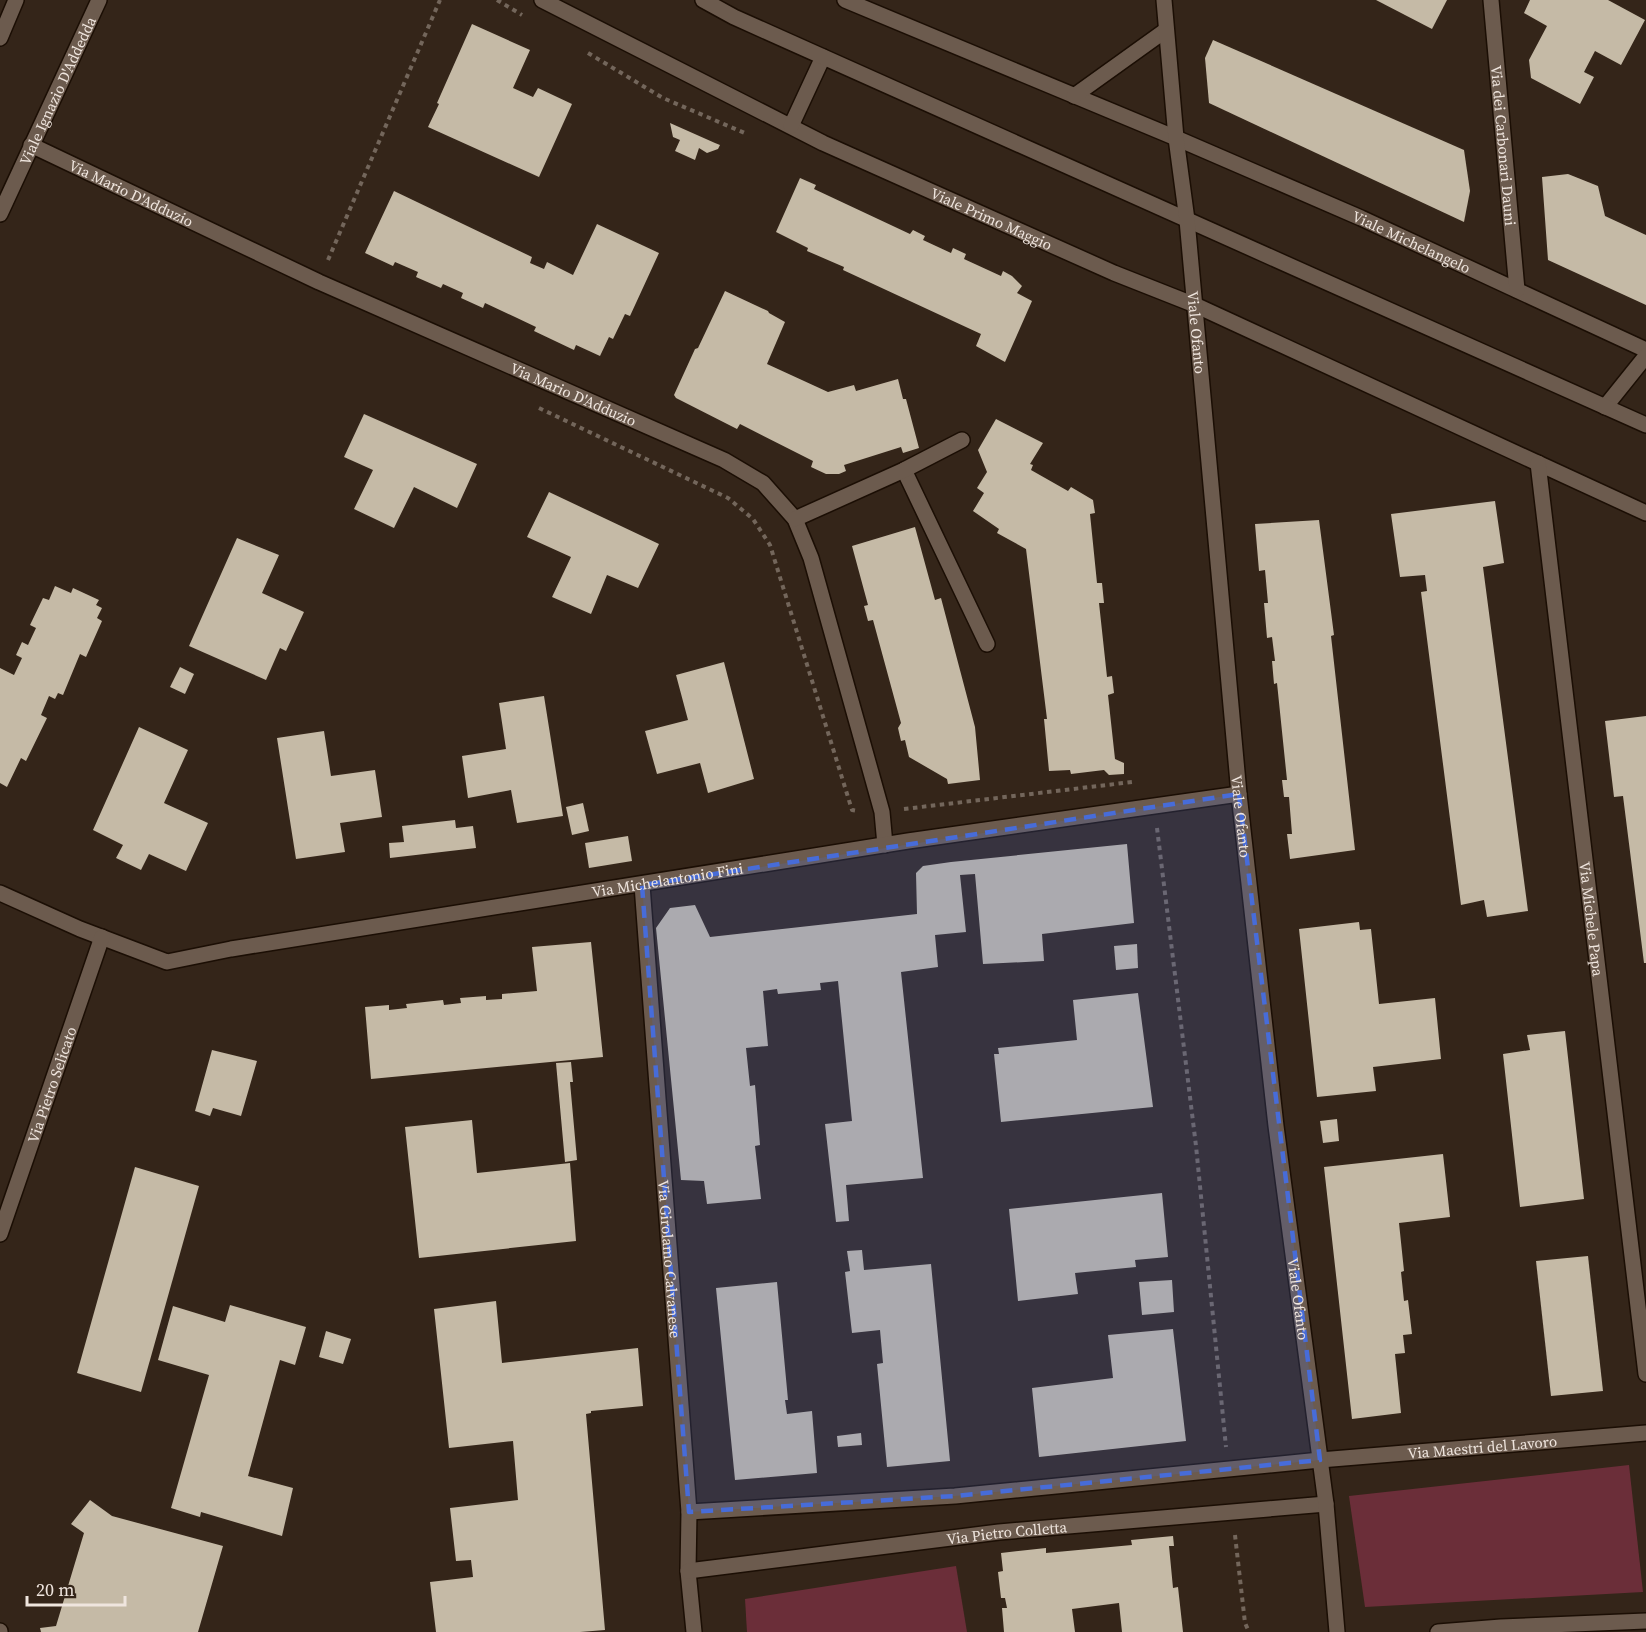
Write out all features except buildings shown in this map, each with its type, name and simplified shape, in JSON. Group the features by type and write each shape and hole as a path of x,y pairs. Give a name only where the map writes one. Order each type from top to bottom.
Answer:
{"street":[{"path":"0,38 16,0"},
{"name":"Viale Ignazio D'Addedda","path":"0,214 99,0"},
{"name":"Viale Primo Maggio","path":"542,0 823,143 1104,269 1195,305"},
{"path":"703,0 734,17 1646,425"},
{"path":"845,0 1176,138"},
{"name":"Viale Ofanto","path":"1164,0 1176,138 1187,220 1239,794 1276,1126 1326,1504 1337,1632"},
{"name":"Via dei Carbonari Dauni","path":"1491,0 1517,290"},
{"path":"1074,96 1166,30"},
{"path":"791,126 823,57"},
{"name":"Viale Michelangelo","path":"1176,138 1361,218 1646,350"},
{"name":"Via Mario D'Adduzio","path":"31,145 319,282 724,460 763,483 795,519 811,558 882,812 885,846"},
{"path":"1195,305 1646,513"},
{"path":"1605,407 1646,356"},
{"path":"795,519 904,470 962,440"},
{"name":"Via Michele Papa","path":"1538,463 1646,1374"},
{"path":"904,470 987,644"},
{"name":"Via Michelantonio Fini","path":"0,893 167,962 243,947 885,846 1239,794"},
{"name":"Via Girolamo Calvanese","path":"642,885 690,1512 688,1571 694,1632"},
{"name":"Via Pietro Selicato","path":"0,1234 102,937"},
{"name":"Via Maestri del Lavoro","path":"1320,1460 1646,1433"},
{"path":"690,1512 956,1496 1320,1460"},
{"name":"Via Pietro Colletta","path":"688,1571 999,1532 1326,1504"},
{"path":"1437,1632 1646,1621"}],"highlighted area":[{"path":"1239,794 1320,1460 955,1496 689,1512 642,885"}],"shaded area":[{"path":"1629,1465 1643,1592 1365,1607 1349,1496"},
{"path":"956,1566 967,1632 747,1632 745,1599"}]}
